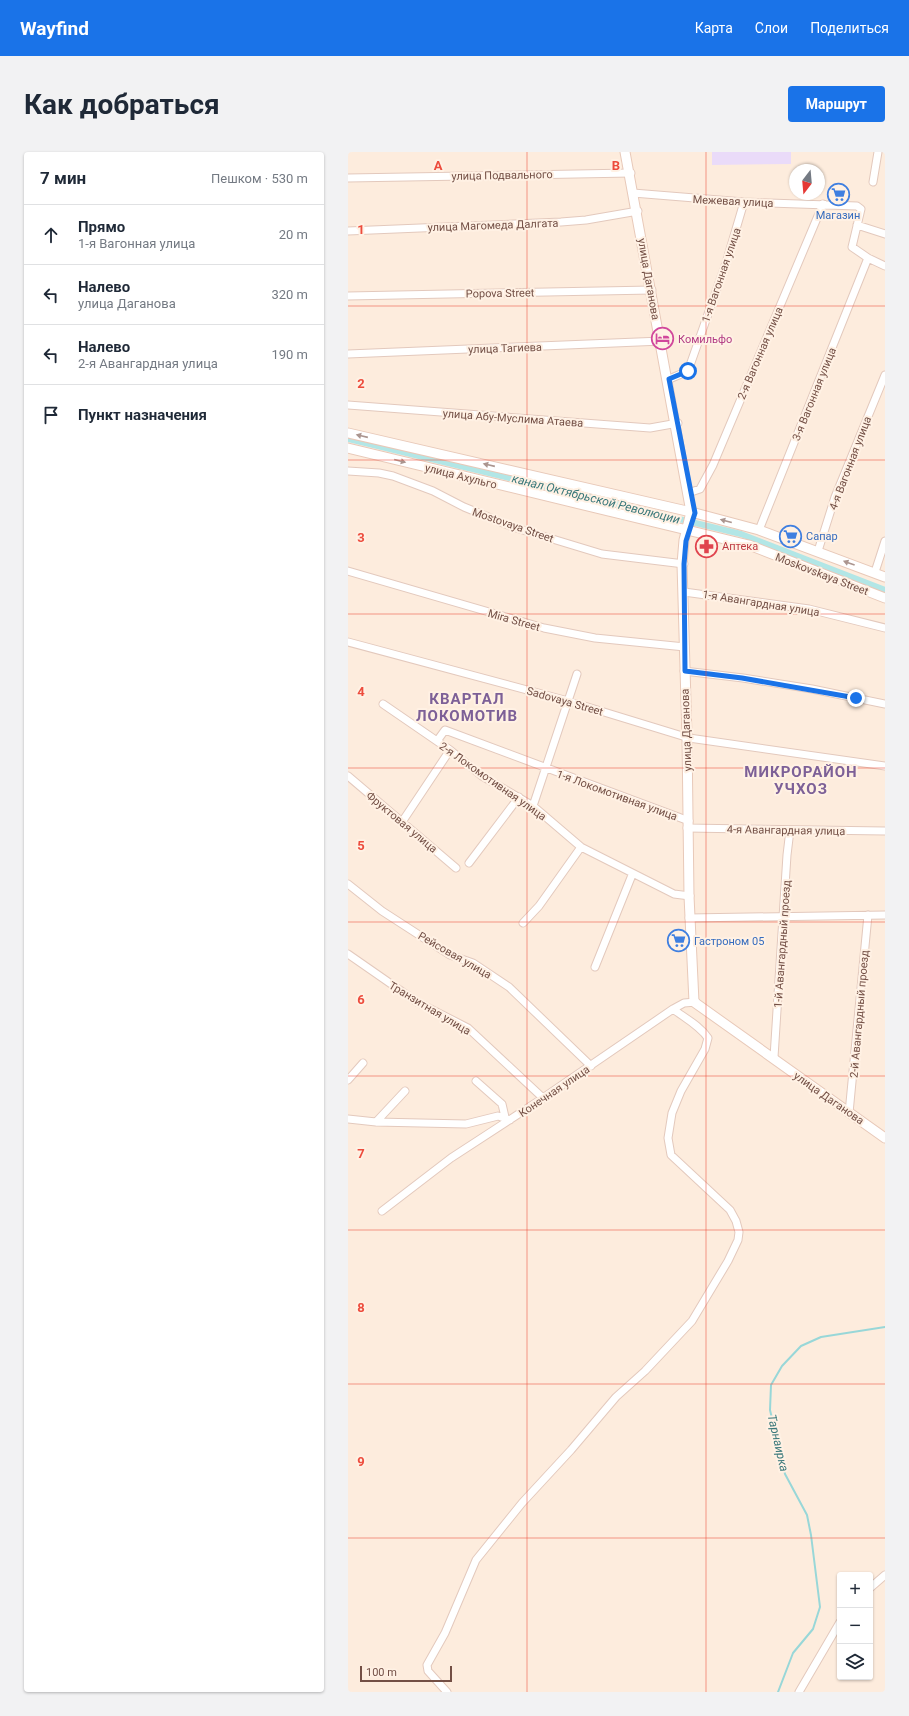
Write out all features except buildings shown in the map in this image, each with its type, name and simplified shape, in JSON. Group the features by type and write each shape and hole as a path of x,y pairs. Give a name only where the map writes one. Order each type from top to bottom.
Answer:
{"main road":[{"name":"улица Даганова","path":"626,152 693,512 684,540 683,564 685,592 684,646 688,738 689,896 695,1002 885,1137"},
{"path":"348,433 693,512 759,530 885,577"},
{"name":"улица Ахульго","path":"348,448 688,531"},
{"name":"Moskovskaya Street","path":"688,531 749,545 885,598"}],"street":[{"path":"873,182 878,152"},
{"name":"улица Подвального","path":"348,178 630,173"},
{"name":"Межевая улица","path":"634,193 744,202 857,206 860,209 857,225"},
{"name":"1-я Вагонная улица","path":"668,379 688,371 726,264 744,202"},
{"name":"2-я Вагонная улица","path":"689,493 700,489 713,465 822,204"},
{"name":"улица Магомеда Далгата","path":"348,231 562,222 586,220 637,211"},
{"path":"885,234 857,225 852,247 868,258 885,266"},
{"name":"3-я Вагонная улица","path":"759,530 868,258"},
{"name":"Popova Street","path":"348,296 652,290"},
{"name":"улица Тагиева","path":"348,354 661,341"},
{"name":"4-я Вагонная улица","path":"818,551 835,497 885,375"},
{"name":"улица Абу-Муслима Атаева","path":"348,405 650,428 677,423"},
{"name":"Mostovaya Street","path":"348,471 379,473 393,476 433,491 464,507 514,527 602,554 683,564"},
{"path":"875,572 885,541"},
{"name":"Mira Street","path":"348,571 544,628 594,638 684,646"},
{"name":"1-я Авангардная улица","path":"685,592 810,609 885,628"},
{"name":"Sadovaya Street","path":"348,642 568,701 688,738 885,766"},
{"path":"685,671 804,688 885,704"},
{"name":"1-я Локомотивная улица","path":"533,806 577,674"},
{"name":"2-я Локомотивная улица","path":"383,704 450,750 482,776 533,806 581,847 674,894 689,896"},
{"name":"1-я Локомотивная улица","path":"437,741 445,730 688,824"},
{"path":"402,822 450,750"},
{"name":"Фруктовая улица","path":"348,776 456,868"},
{"path":"469,863 519,797"},
{"name":"4-я Авангардная улица","path":"688,824 790,830 885,831"},
{"name":"1-й Авангардный проезд","path":"774,1058 787,855 790,830"},
{"path":"523,923 539,906 581,847"},
{"path":"595,967 632,874"},
{"name":"Рейсовая улица","path":"348,884 382,911 450,955 473,963 509,987 591,1066"},
{"name":"2-й Авангардный проезд","path":"850,1112 868,915"},
{"path":"690,917 885,915"},
{"name":"Транзитная улица","path":"348,954 417,1002 468,1028 543,1098"},
{"name":"Конечная улица","path":"348,1119 376,1122 466,1124 498,1116 508,1118 543,1098 673,1009 684,1003 695,1002"},
{"path":"447,1692 428,1671 427,1665 445,1633 476,1560 522,1503 571,1450 616,1397 645,1371 692,1321 728,1261 738,1240 739,1232 736,1221 730,1210 671,1156 668,1138 672,1113 681,1091 705,1049 708,1038 703,1030 689,1022 673,1009"},
{"path":"348,1080 363,1063"},
{"path":"382,1211 451,1158 508,1118 502,1104 476,1081"},
{"path":"376,1122 404,1090"},
{"path":"873,1585 885,1575"},
{"path":"799,1692 837,1627"}],"shaded area":[{"path":"712,152 791,152 791,164 712,165"}],"waterway":[{"name":"канал Октябрьской Революции","path":"348,439 741,534 885,590"},
{"name":"Тарнаирка","path":"778,1692 793,1653 813,1629 820,1607 807,1515 785,1474 770,1410 771,1385 782,1366 801,1346 821,1337 885,1327"}],"place":[{"name":"Магазин","path":"838,195"},
{"name":"Комильфо","path":"663,339"},
{"name":"Сапар","path":"790,536"},
{"name":"Аптека","path":"707,546"},
{"name":"Гастроном 05","path":"679,941"}],"district":[{"name":"КВАРТАЛ ЛОКОМОТИВ","path":"467,708"},
{"name":"МИКРОРАЙОН УЧХОЗ","path":"801,780"}],"route":[{"path":"688,371 669,379 695,513 686,541 684,564 685,671 812,689 856,698"}]}
